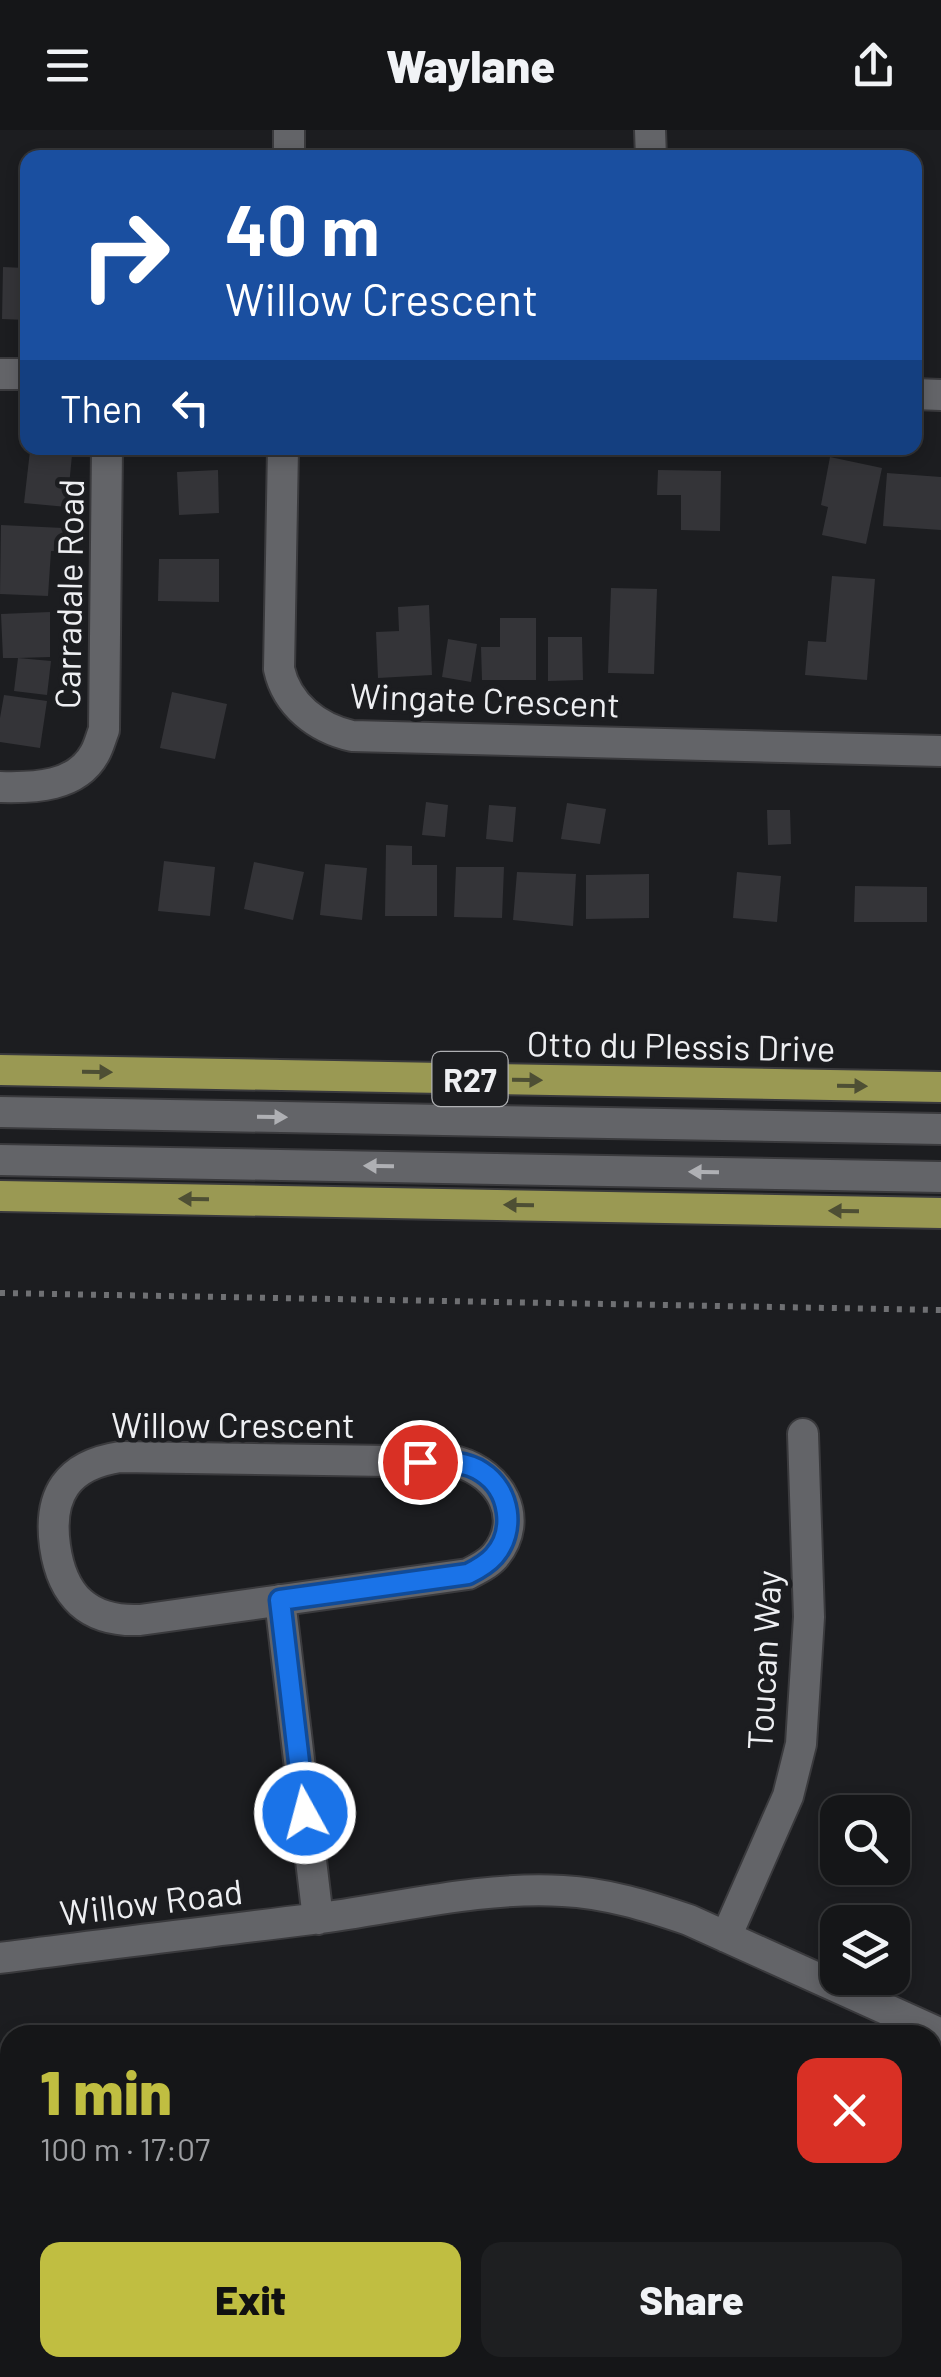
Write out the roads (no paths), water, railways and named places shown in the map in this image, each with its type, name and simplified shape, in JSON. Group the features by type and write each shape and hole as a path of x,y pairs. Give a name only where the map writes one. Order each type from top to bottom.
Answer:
{"main road":[{"name":"Otto du Plessis Drive","path":"0,1070 941,1088"},
{"path":"0,1196 941,1213"}],"street":[{"name":"Carradale Road","path":"0,787 56,784 80,771 95,755 104,730 108,455"},
{"name":"Wingate Crescent","path":"284,455 280,669 283,684 296,704 333,732 352,736 941,751"},
{"path":"0,1112 941,1128"},
{"path":"0,1160 941,1177"},
{"name":"Toucan Way","path":"726,1937 788,1796 801,1744 808,1617 803,1434"},
{"name":"Willow Crescent","path":"120,1456 458,1462 485,1473 503,1496 507,1509 503,1542 495,1556 468,1574 280,1600 140,1620 106,1618 78,1601 58,1567 52,1523 61,1492 84,1467 120,1456"},
{"path":"280,1600 318,1919"},
{"name":"Willow Road","path":"0,1958 318,1919 468,1895 516,1890 565,1891 652,1907 689,1920 921,2025"}]}
